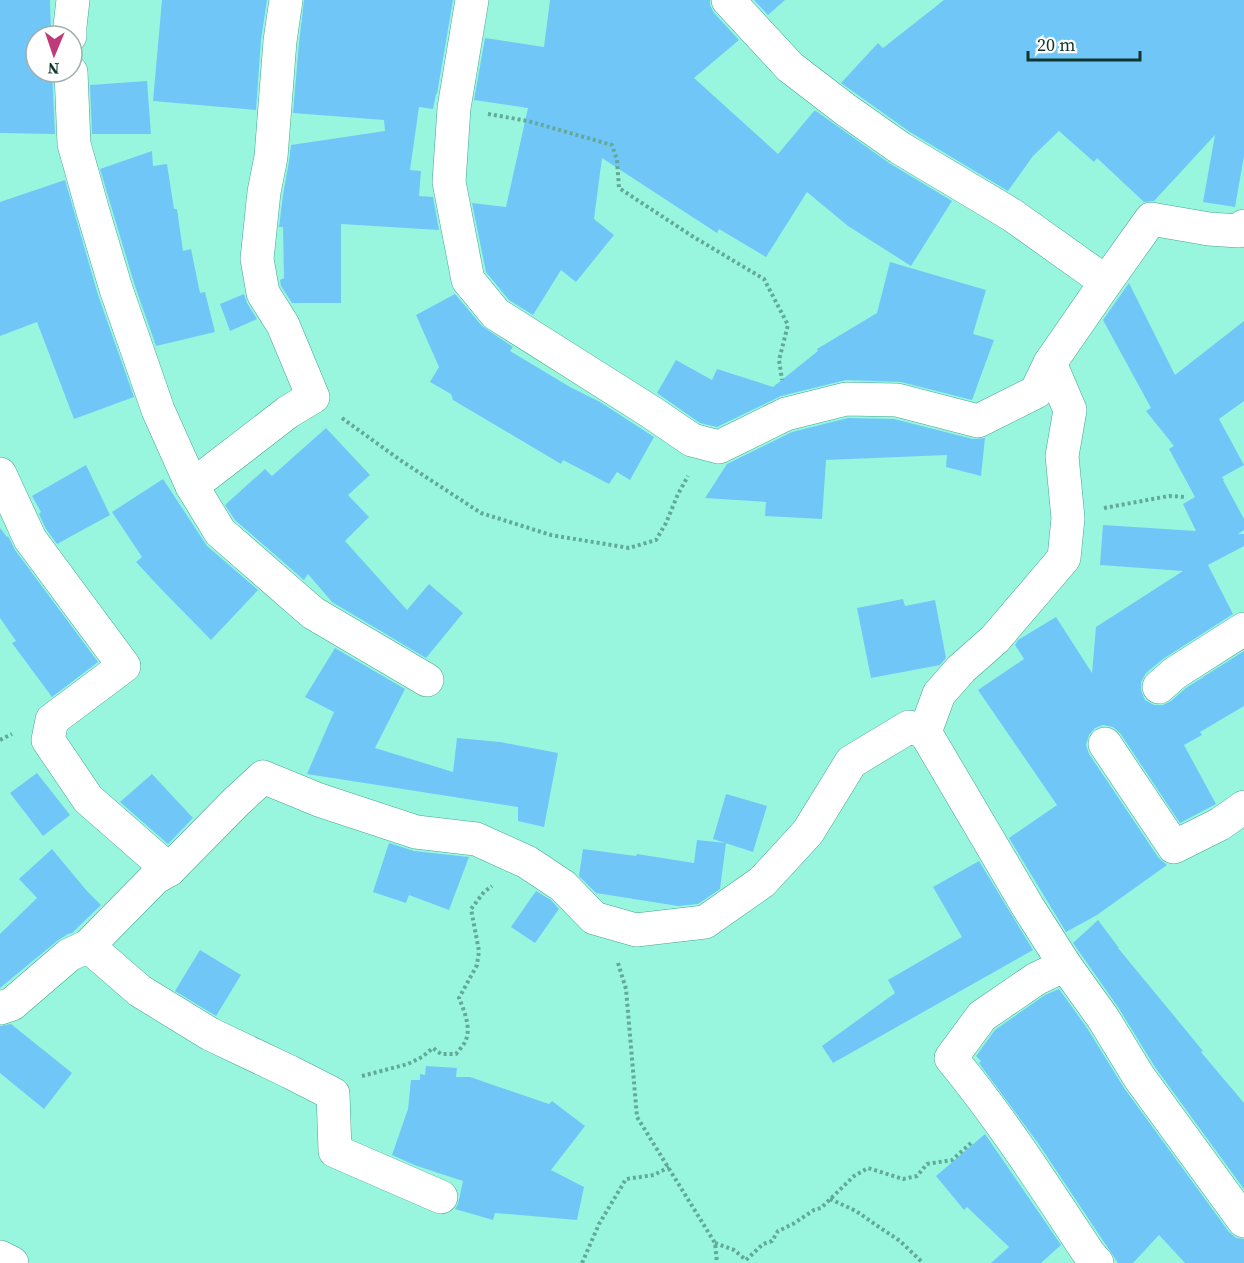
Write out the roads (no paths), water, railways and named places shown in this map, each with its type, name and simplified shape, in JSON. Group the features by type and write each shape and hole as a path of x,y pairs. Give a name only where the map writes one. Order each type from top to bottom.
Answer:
{"street":[{"path":"70,24 73,0"},
{"path":"192,486 288,412 313,397 283,325 264,292 257,259 264,192 271,157 280,41 286,0"},
{"path":"472,0 454,108 449,182 468,280 496,315 692,440 719,447 786,414 846,399 897,400 978,422 1035,392 1050,363 1151,219 1209,229 1239,231 1244,226"},
{"path":"728,0 790,67 846,110 900,148 1012,215 1106,282"},
{"path":"72,84 74,144 116,289 158,410 192,486 220,532 313,612 427,680"},
{"path":"925,732 939,694 961,669 995,639 1064,558 1068,518 1062,456 1070,410 1050,363"},
{"path":"0,474 30,539 124,666 52,720 48,740 88,799 169,870"},
{"path":"1159,687 1175,673 1244,630"},
{"path":"0,1008 12,1004 69,955 88,946 155,878 169,870 236,801 263,777 319,800 417,832 477,839 527,862 563,886 594,918 636,930 705,922 762,882 808,831 851,762 909,727 925,732 1028,907 1065,965 1103,1018 1139,1077 1244,1221"},
{"path":"1105,744 1174,848 1220,824 1244,807"},
{"path":"88,946 140,990 210,1034 333,1094 335,1151 441,1197"},
{"path":"1065,965 1036,979 982,1016 951,1058 997,1117 1089,1254 1098,1263"},
{"path":"0,1257 12,1263"}]}
